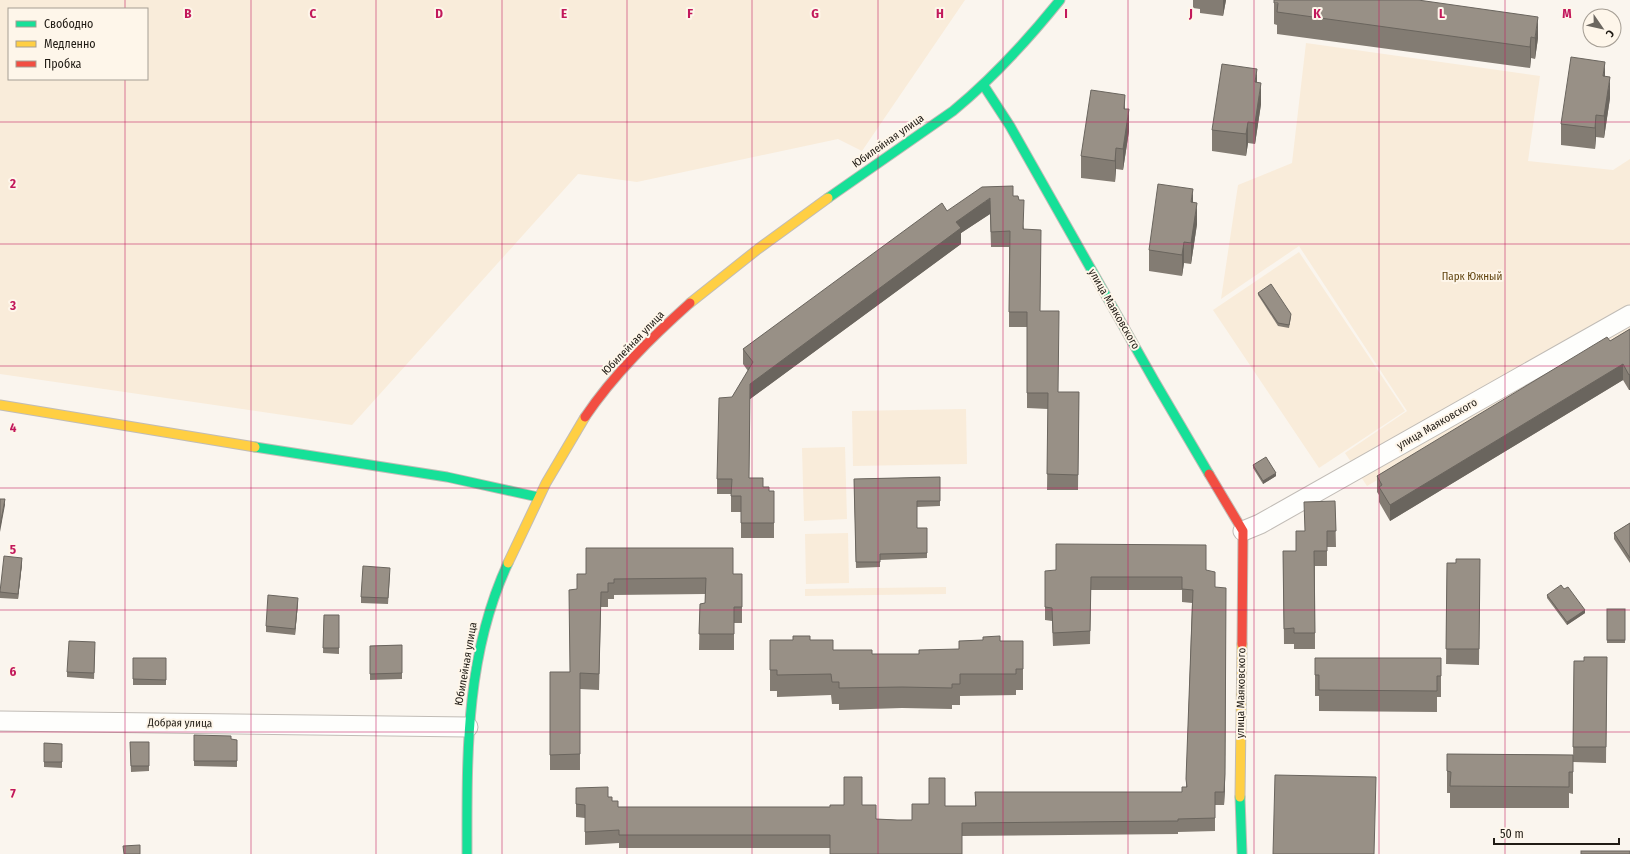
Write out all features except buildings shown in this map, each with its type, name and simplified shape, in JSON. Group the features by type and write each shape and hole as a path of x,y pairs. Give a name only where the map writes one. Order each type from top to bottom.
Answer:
{"street":[{"name":"Юбилейная улица","path":"467,854 468,727 476,663 486,621 500,584 538,497 579,427 597,400 647,344 698,295 742,259 953,111 984,86 1029,40 1060,0"},
{"name":"улица Маяковского","path":"984,86 1010,126 1155,382 1243,531 1242,674 1239,778 1242,854"},
{"name":"улица Маяковского","path":"1243,531 1267,520 1630,315"},
{"path":"0,406 380,466 503,487 538,497"},
{"name":"Добрая улица","path":"0,722 468,727"}],"green space":[{"path":"0,0 965,0 862,151 838,139 637,182 578,174 352,425 0,374"},
{"name":"Парк Южный","path":"1306,43 1540,76 1528,161 1613,170 1630,159 1630,333 1367,486 1345,453 1407,411 1299,246 1221,299 1238,185 1292,163"},
{"path":"1299,252 1405,411 1319,468 1213,310"},
{"path":"966,409 967,464 853,466 852,411"},
{"path":"845,447 847,519 804,521 802,448"},
{"path":"848,533 849,583 806,584 805,534"},
{"path":"946,587 946,594 805,596 805,589"}],"traffic: fast":[{"path":"828,198 953,111 982,86 1009,58 1060,0"},
{"path":"984,86 1010,126 1155,382 1209,474"},
{"path":"255,447 447,477 538,497"},
{"path":"467,854 467,779 471,706 476,670 483,634 494,598 508,563"},
{"path":"1240,797 1242,854"}],"traffic: slow":[{"path":"690,303 758,249 828,198"},
{"path":"0,405 255,447"},
{"path":"508,563 546,483 585,417"},
{"path":"1240,797 1242,644"}],"traffic: jam":[{"path":"585,417 621,371 690,303"},
{"path":"1209,474 1243,531 1242,644"}]}
